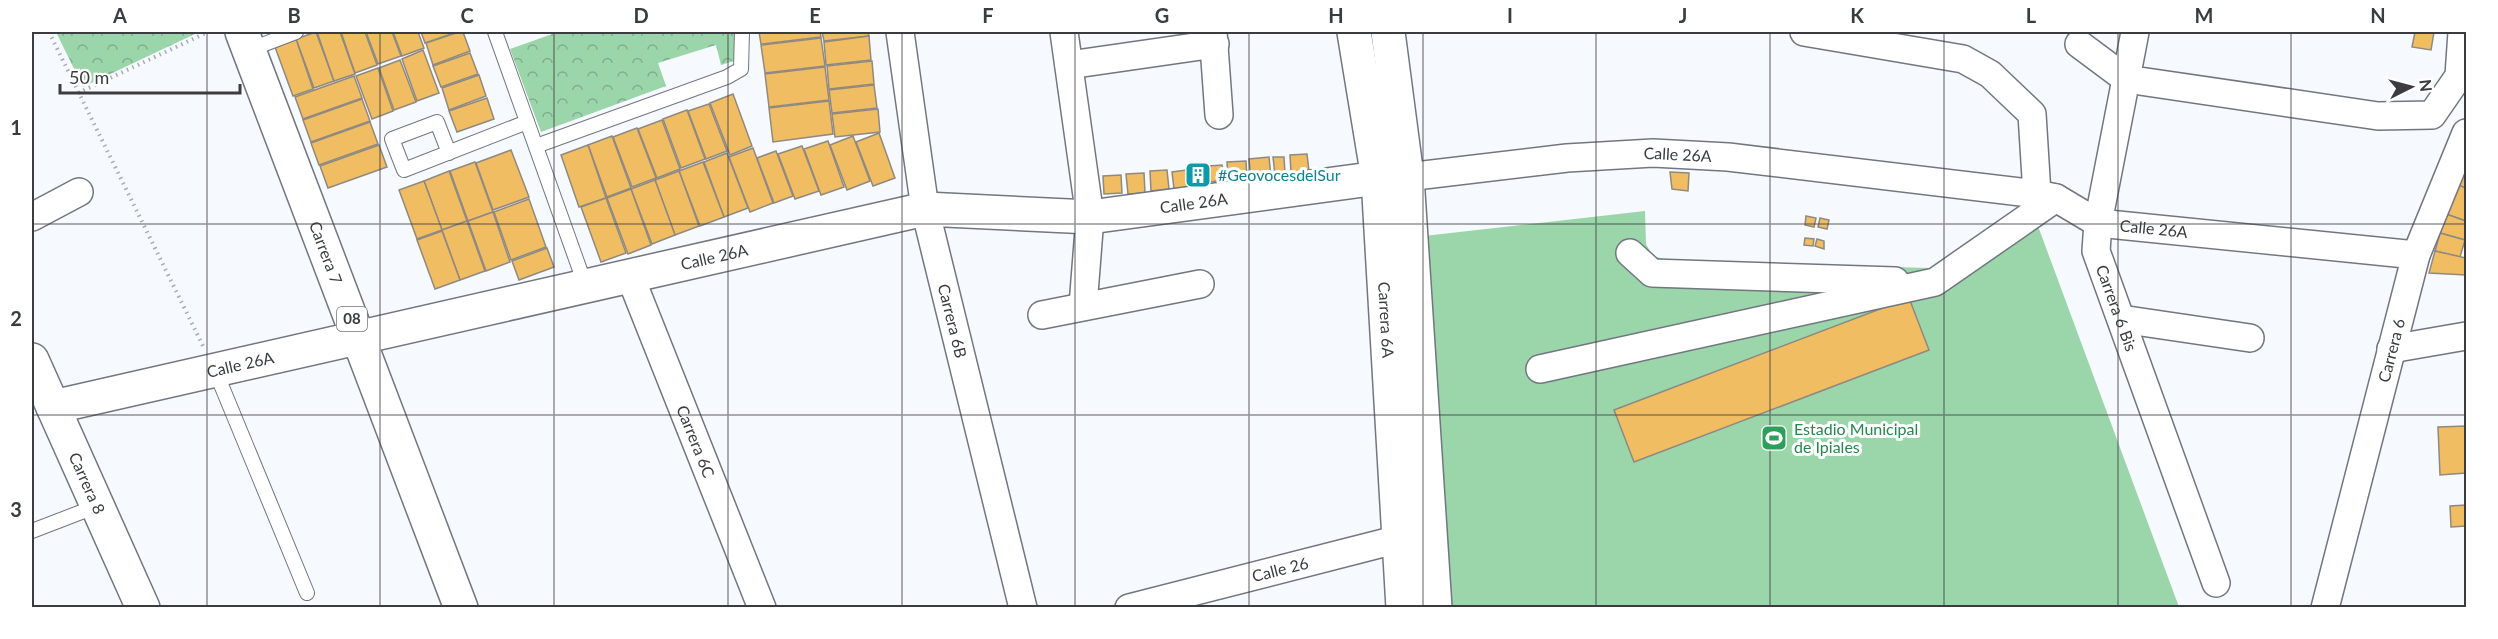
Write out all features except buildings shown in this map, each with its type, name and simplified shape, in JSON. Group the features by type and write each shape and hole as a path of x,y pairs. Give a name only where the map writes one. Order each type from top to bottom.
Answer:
{"street":[{"name":"Carrera 6B","path":"900,32 926,209 1023,608"},
{"path":"1064,32 1090,217 1083,306"},
{"name":"Carrera 6A","path":"1354,32 1392,177 1432,538 1436,608"},
{"name":"Carrera 6A","path":"1388,32 1402,608"},
{"path":"1540,369 1935,282 2046,196 2032,114 1990,74 1963,59 1804,32"},
{"name":"Carrera 6 Bis","path":"2135,32 2098,223 2096,250 2216,583"},
{"path":"2079,44 2126,79 2378,116 2432,115 2459,76 2462,32"},
{"path":"1068,65 1214,38 1219,115"},
{"name":"Carrera 7","path":"246,41 461,608"},
{"name":"Carrera 6","path":"2325,608 2416,255 2462,141"},
{"name":"Calle 26A","path":"42,408 359,339 926,209 1090,217 1392,177 1567,159 1653,153 1728,157 2046,196 2098,223 2416,255"},
{"path":"32,217 79,192"},
{"path":"1630,253 1652,273 1935,282"},
{"name":"Carrera 6C","path":"630,276 762,608"},
{"path":"1042,315 1200,284"},
{"path":"2121,319 2250,338"},
{"path":"2391,349 2466,336"},
{"name":"Carrera 8","path":"32,360 42,408 97,506 143,608"},
{"name":"Calle 26","path":"1129,608 1399,539 1432,538"},
{"name":"Carrera 6","path":"2316,608 2332,574"}],"lane":[{"path":"246,41 296,32"},
{"path":"495,32 586,286"},
{"path":"536,146 727,77 741,69 742,32"},
{"path":"449,153 527,122"},
{"path":"215,370 307,593"},
{"path":"32,531 97,506"}],"path":[{"path":"49,32 215,370"},
{"path":"78,93 208,32"}],"green space":[{"path":"56,32 199,32 83,87"},
{"path":"558,32 734,32 737,60 721,65 716,45 658,63 666,86 541,132 510,49"},
{"name":"Estadio Municipal de Ipiales","path":"1645,211 1646,244 1653,256 1671,261 1930,268 2035,218 2179,607 1444,607 1415,237"}],"place":[{"name":"#GeovocesdelSur","path":"1198,175"},
{"name":"Estadio Municipal de Ipiales","path":"1774,438"}]}
